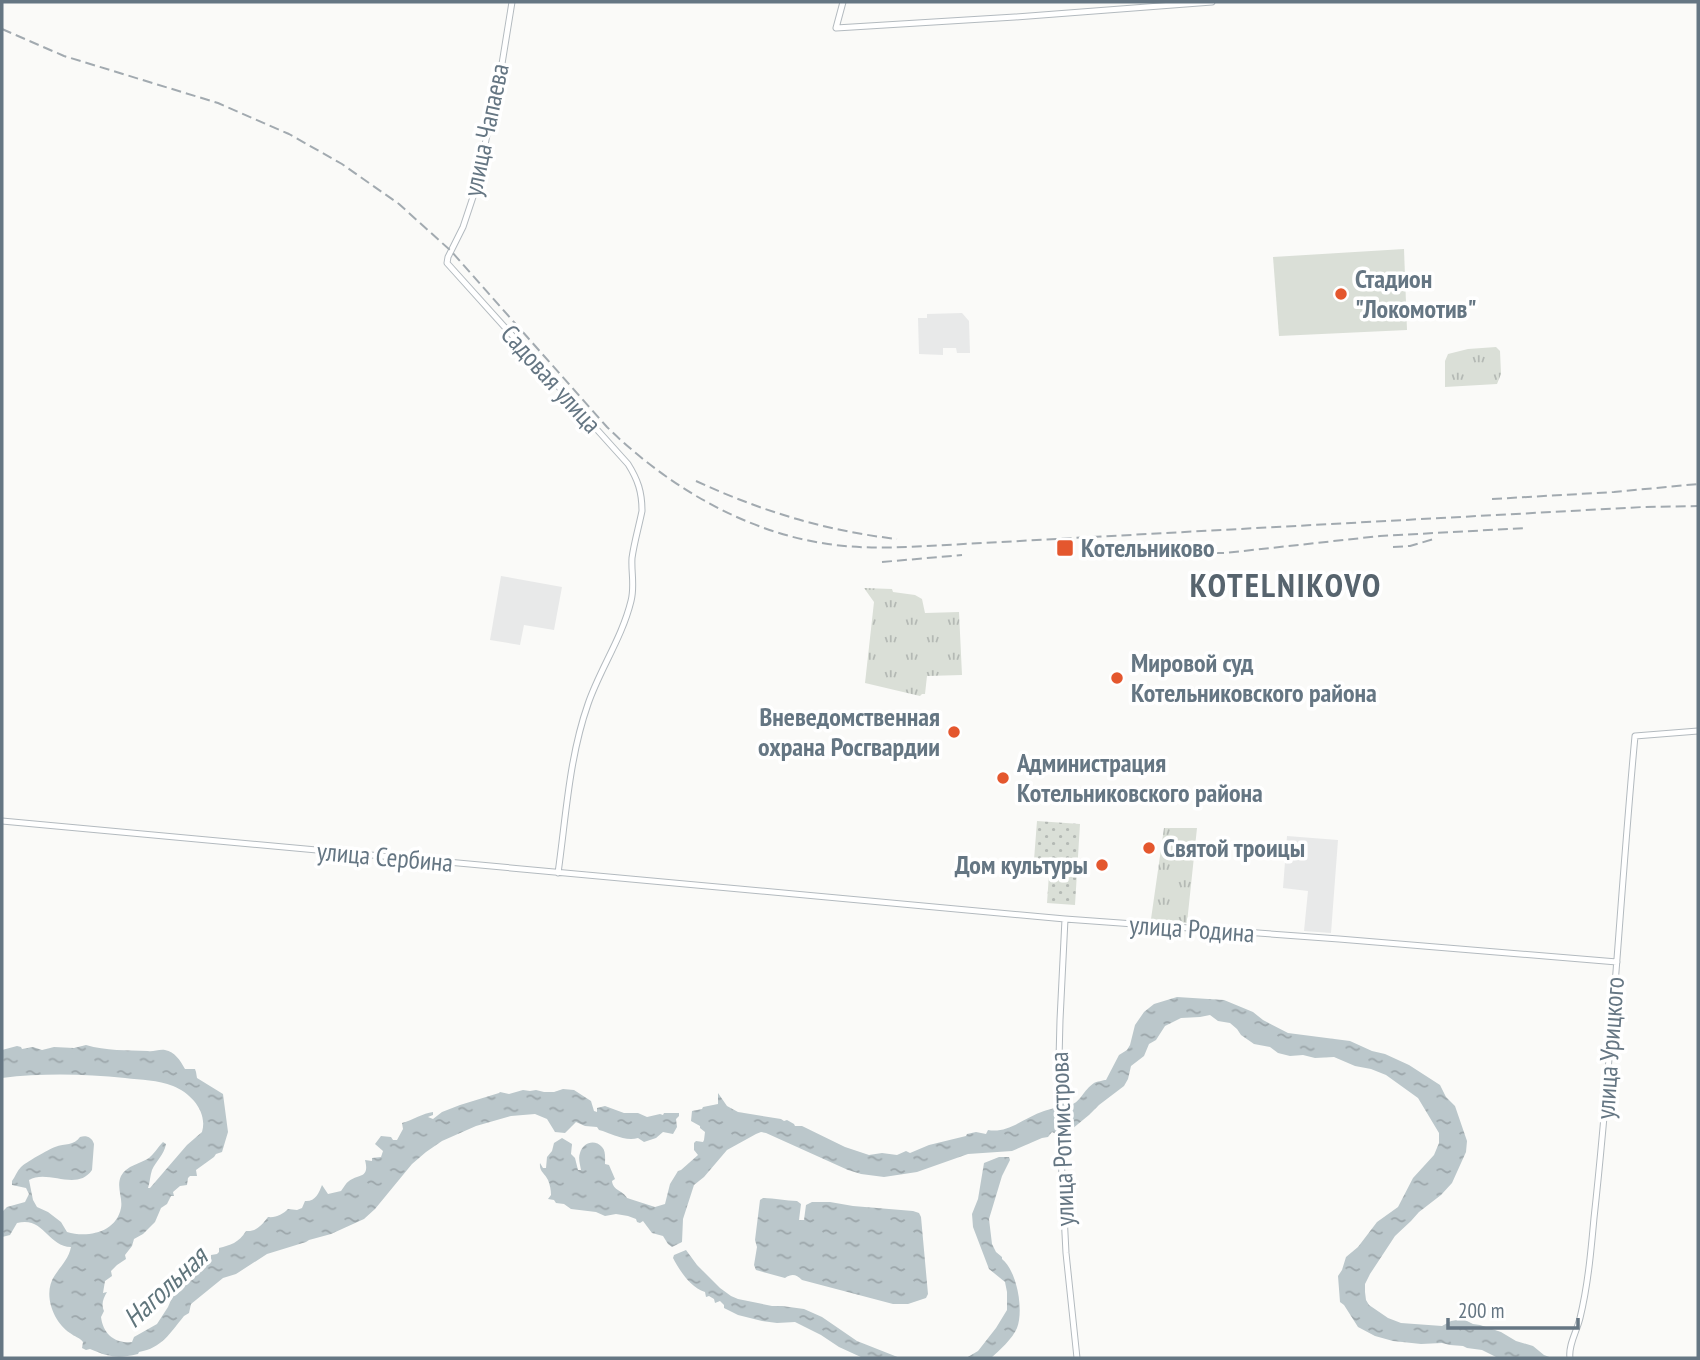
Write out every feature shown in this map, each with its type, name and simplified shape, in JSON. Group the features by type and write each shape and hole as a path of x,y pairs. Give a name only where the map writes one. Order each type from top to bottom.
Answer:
{"street":[{"name":"улица Чапаева","path":"449,254 463,227 475,191 501,70 512,2"},
{"path":"843,2 836,28 1212,2"},
{"name":"Садовая улица","path":"449,254 447,263 628,464 640,488 642,511 632,558 631,601 621,633 590,698 578,740 558,873"},
{"name":"улица Урицкого","path":"1570,1358 1569,1352 1580,1318 1594,1225 1635,736 1698,731"},
{"name":"улица Сербина","path":"2,821 767,892"},
{"name":"улица Родина","path":"767,892 1065,919 1616,962"},
{"name":"улица Ротмистрова","path":"1065,919 1058,1098 1066,1253 1077,1358"}],"shaded area":[{"path":"962,313 969,321 970,353 957,353 956,348 943,348 943,355 919,354 918,318 927,318 927,314"},
{"path":"501,576 562,587 554,630 524,625 520,645 490,640"},
{"path":"1287,836 1338,840 1331,933 1304,931 1308,891 1283,888"}],"green space":[{"name":"Стадион \"Локомотив\"","path":"1404,249 1407,330 1279,336 1273,257"},
{"path":"1496,347 1500,351 1501,374 1497,384 1445,387 1445,361 1448,354"},
{"path":"864,588 892,589 893,592 915,595 922,599 925,613 959,612 962,675 927,676 925,694 920,696 865,683 874,602"},
{"path":"1037,821 1080,824 1075,905 1047,903 1049,874 1033,873"},
{"path":"1164,828 1197,828 1187,923 1151,919"}],"water":[{"path":"1177,997 1224,1000 1253,1012 1288,1033 1350,1041 1409,1065 1440,1085 1455,1106 1467,1141 1466,1152 1452,1183 1395,1236 1365,1284 1366,1300 1388,1318 1401,1323 1442,1326 1463,1319 1533,1346 1552,1358 1498,1358 1482,1350 1463,1346 1393,1341 1358,1327 1340,1302 1338,1276 1346,1257 1358,1247 1377,1222 1398,1207 1413,1178 1434,1155 1439,1143 1439,1133 1418,1098 1386,1075 1334,1057 1315,1058 1278,1053 1270,1047 1254,1044 1230,1023 1218,1021 1210,1015 1181,1018 1165,1026 1156,1040 1149,1044 1144,1056 1131,1066 1124,1086 1099,1105 1065,1138 1062,1102 1068,1106 1072,1104 1094,1083 1106,1080 1119,1055 1130,1045 1135,1025 1144,1012 1154,1004"},
{"path":"86,1045 117,1050 169,1051 185,1069 195,1069 197,1078 223,1094 228,1132 222,1152 196,1170 197,1176 190,1176 187,1185 180,1186 173,1192 174,1196 161,1208 155,1222 134,1239 125,1255 126,1259 111,1271 112,1276 105,1281 103,1293 107,1292 103,1302 102,1323 111,1337 126,1342 132,1342 134,1337 157,1324 174,1293 186,1284 204,1260 219,1252 219,1248 237,1241 246,1231 256,1229 268,1217 279,1215 288,1209 302,1208 305,1201 316,1196 322,1185 328,1194 341,1191 349,1181 365,1173 365,1160 372,1161 372,1158 381,1157 383,1151 375,1144 381,1136 397,1140 403,1129 402,1123 433,1112 433,1115 428,1117 433,1119 442,1112 500,1092 509,1094 523,1090 574,1090 591,1101 594,1111 597,1112 597,1108 605,1106 647,1117 664,1113 679,1113 679,1116 673,1134 663,1132 644,1142 638,1138 623,1138 576,1122 565,1133 555,1132 547,1119 535,1114 511,1116 476,1126 442,1141 426,1152 412,1164 364,1219 331,1234 267,1254 236,1274 223,1278 191,1304 189,1313 160,1343 138,1354 113,1356 82,1348 83,1342 64,1328 54,1315 49,1290 51,1282 71,1247 56,1242 40,1227 26,1222 17,1223 10,1235 2,1237 2,1212 7,1207 25,1202 29,1194 26,1188 12,1185 12,1181 21,1167 37,1156 55,1147 75,1142 80,1137 89,1137 94,1144 92,1170 86,1176 70,1180 37,1177 29,1180 37,1207 61,1222 67,1232 100,1232 118,1216 121,1208 120,1180 124,1172 149,1158 163,1142 166,1144 165,1148 152,1170 150,1188 187,1145 202,1132 203,1117 186,1093 161,1082 79,1075 2,1078 2,1050 17,1046 22,1049 33,1047 42,1050"},
{"path":"718,1093 727,1106 738,1112 787,1120 795,1126 802,1126 845,1147 869,1155 897,1155 906,1151 910,1153 967,1134 1003,1130 1055,1108 1056,1134 1052,1132 1048,1137 1012,1151 968,1154 917,1172 884,1177 848,1170 761,1132 727,1150 694,1185 683,1219 682,1242 672,1247 663,1236 652,1233 643,1221 640,1223 628,1216 616,1214 605,1216 596,1212 571,1209 548,1199 551,1195 550,1188 540,1163 546,1168 547,1157 554,1143 562,1138 572,1144 571,1154 578,1170 581,1170 579,1157 582,1149 586,1144 596,1143 604,1151 605,1164 609,1165 616,1189 627,1198 655,1207 665,1204 670,1184 678,1171 698,1155 694,1150 694,1143 704,1140 705,1132 691,1121 692,1111 718,1104"},
{"path":"999,1157 1009,1157 1010,1160 1002,1176 989,1219 992,1244 1012,1272 1018,1291 1019,1320 1012,1336 991,1358 966,1358 978,1351 1007,1310 1005,1282 989,1269 973,1227 972,1214 978,1199 984,1163"},
{"path":"760,1200 797,1201 801,1204 799,1220 804,1220 806,1205 812,1202 919,1213 928,1294 926,1298 908,1304 893,1304 802,1280 794,1275 785,1278 756,1270 755,1240"},
{"path":"686,1250 697,1265 731,1296 772,1306 804,1309 822,1317 857,1341 900,1358 863,1358 795,1322 762,1321 724,1308 720,1301 715,1303 714,1299 706,1297 705,1292 690,1282 679,1268 674,1255"}],"railway":[{"path":"2,29 64,56 218,103 289,134 342,164 399,204 451,251 607,427 630,448 708,503 766,529 797,538 848,546 909,547 1698,506"},
{"path":"696,481 745,502 794,518 845,531 897,539"},
{"path":"1492,499 1698,484"},
{"path":"1169,553 1225,553 1380,536 1526,528"},
{"path":"1393,547 1410,546 1434,539"},
{"path":"882,562 962,555"}],"place":[{"name":"Стадион \"Локомотив\"","path":"1341,294"},
{"name":"Котельниково","path":"1065,548"},
{"name":"Мировой суд Котельниковского района","path":"1117,678"},
{"name":"Вневедомственная охрана Росгвардии","path":"954,732"},
{"name":"Администрация Котельниковского района","path":"1003,778"},
{"name":"Святой троицы","path":"1149,848"},
{"name":"Дом культуры","path":"1102,865"}],"district":[{"name":"KOTELNIKOVO","path":"1286,585"}],"water label":[{"name":"Нагольная","path":"165,1287"}]}
